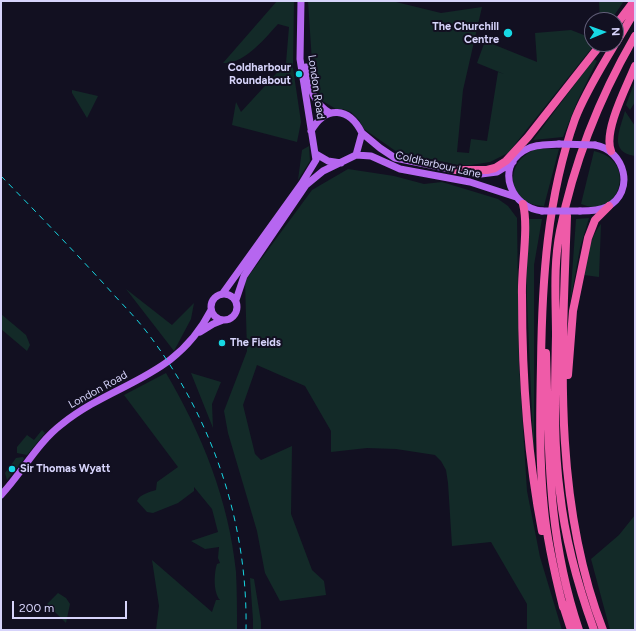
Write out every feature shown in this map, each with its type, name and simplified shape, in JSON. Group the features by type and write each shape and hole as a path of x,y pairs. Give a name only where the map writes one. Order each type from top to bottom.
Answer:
{"highway":[{"path":"624,14 634,1"},
{"path":"624,30 635,11"},
{"path":"594,630 577,575 566,531 560,492 555,414 556,268 559,233 585,139 609,85 635,36"},
{"path":"456,170 495,168 506,161 528,137 595,52"},
{"path":"563,607 548,538 542,481 541,328 543,282 548,236 563,156 576,117 611,52"},
{"path":"611,151 609,143 611,131 635,66"},
{"path":"515,159 528,137"},
{"path":"568,198 562,355 566,453 569,486 577,537 590,592 603,630"},
{"path":"523,204 525,224 522,296 528,442 536,500 546,553 571,630"},
{"path":"566,453 568,375 574,311 590,232 598,216 609,206"},
{"path":"548,236 545,306 551,496 561,565 579,630"}],"main road":[{"name":"London Road","path":"301,1 300,59 310,131"},
{"name":"London Road","path":"300,46 314,98 323,109 330,113"},
{"path":"330,113 347,115 354,119 362,133 356,155 323,171 306,185 244,276 236,300 236,312 231,318 223,320 216,317 211,310 214,298 223,293 302,183 316,160 316,154 310,131 316,121 330,113"},
{"name":"Coldharbour Lane","path":"362,133 395,158 456,170 491,174 503,170 515,159"},
{"path":"559,144 595,145 611,151 622,164 625,178 620,195 609,206 595,210 542,211 533,209 523,204 516,197 509,181 515,159 534,146 559,144"},
{"path":"316,154 328,161 341,163"},
{"name":"Coldharbour Lane","path":"356,155 371,156 400,169 470,182 516,197"},
{"path":"223,293 231,295 236,300"},
{"name":"London Road","path":"1,496 30,458 62,424 90,404 123,389 162,367 190,343 199,332 211,310"},
{"name":"London Road","path":"199,332 212,324 223,320"}],"green space":[{"path":"277,1 294,1 293,68 301,122 297,142 232,125 236,102 241,112 286,63 289,27 278,24 261,43 239,60 223,63"},
{"path":"308,1 396,2 441,13 482,7 463,90 457,152 469,153 471,139 487,141 498,72 504,74 477,63 485,41 537,62 535,33 571,30 584,35 584,52 589,52 508,153 490,162 471,165 458,165 397,152 364,129 359,120 351,112 343,109 336,109 321,100 312,62"},
{"path":"599,1 624,1 616,12 600,12"},
{"path":"594,59 597,61 577,102 563,137 533,140"},
{"path":"635,81 635,102 630,110 626,105"},
{"path":"72,90 98,96 87,118 72,93"},
{"path":"625,111 635,126 635,156 627,154 621,150 619,145 619,133"},
{"path":"309,146 310,161 298,180 302,150"},
{"path":"536,149 559,149 544,206 532,204 522,198 516,191 513,182 514,172 518,163 525,155"},
{"path":"594,151 602,153 613,161 620,175 620,183 614,197 601,206 593,207 581,204"},
{"path":"348,169 394,176 424,184 442,182 498,199 508,206 517,218 519,366 527,491 540,557 562,630 527,630 527,604 491,542 452,546 446,470 441,461 435,455 396,449 367,448 331,452 331,431 305,386 257,365 243,405 255,454 261,460 292,446 291,514 312,570 324,581 326,595 280,601 265,573 257,531 228,433 224,411 247,351 245,281 312,190"},
{"path":"589,218 580,248 570,303 576,219"},
{"path":"529,219 542,219 534,265 534,462 526,259"},
{"path":"601,224 599,277 584,275 591,242"},
{"path":"126,289 172,325 194,303 191,319 174,351"},
{"path":"1,314 26,335 30,345 27,351 1,329"},
{"path":"166,373 202,444 220,494 227,520 236,572 237,630 156,630 159,606 152,560 212,612 216,600 220,600 216,592 215,582 217,564 220,563 218,558 219,547 205,549 191,541 218,532 212,509 194,487 194,491 178,503 153,513 147,512 137,501 143,495 156,490 157,482 178,467 124,395"},
{"path":"191,373 221,382 212,404 213,428"},
{"path":"42,430 45,433 27,455 17,453 17,447 27,435 34,440"},
{"path":"23,457 24,459 7,480 5,473 16,458"},
{"path":"635,515 635,628 634,630 610,630 591,559 619,535"},
{"path":"250,578 254,579 261,630 253,630"},
{"path":"58,593 66,598 70,604 66,623 47,604"}],"railway":[{"path":"1,176 72,250 146,331 169,364 190,399 222,472 233,511 245,590 246,630"}],"place":[{"name":"The Churchill Centre","path":"508,33"},
{"name":"Coldharbour Roundabout","path":"299,74"},
{"name":"The Fields","path":"222,343"},
{"name":"Sir Thomas Wyatt","path":"12,469"}]}
